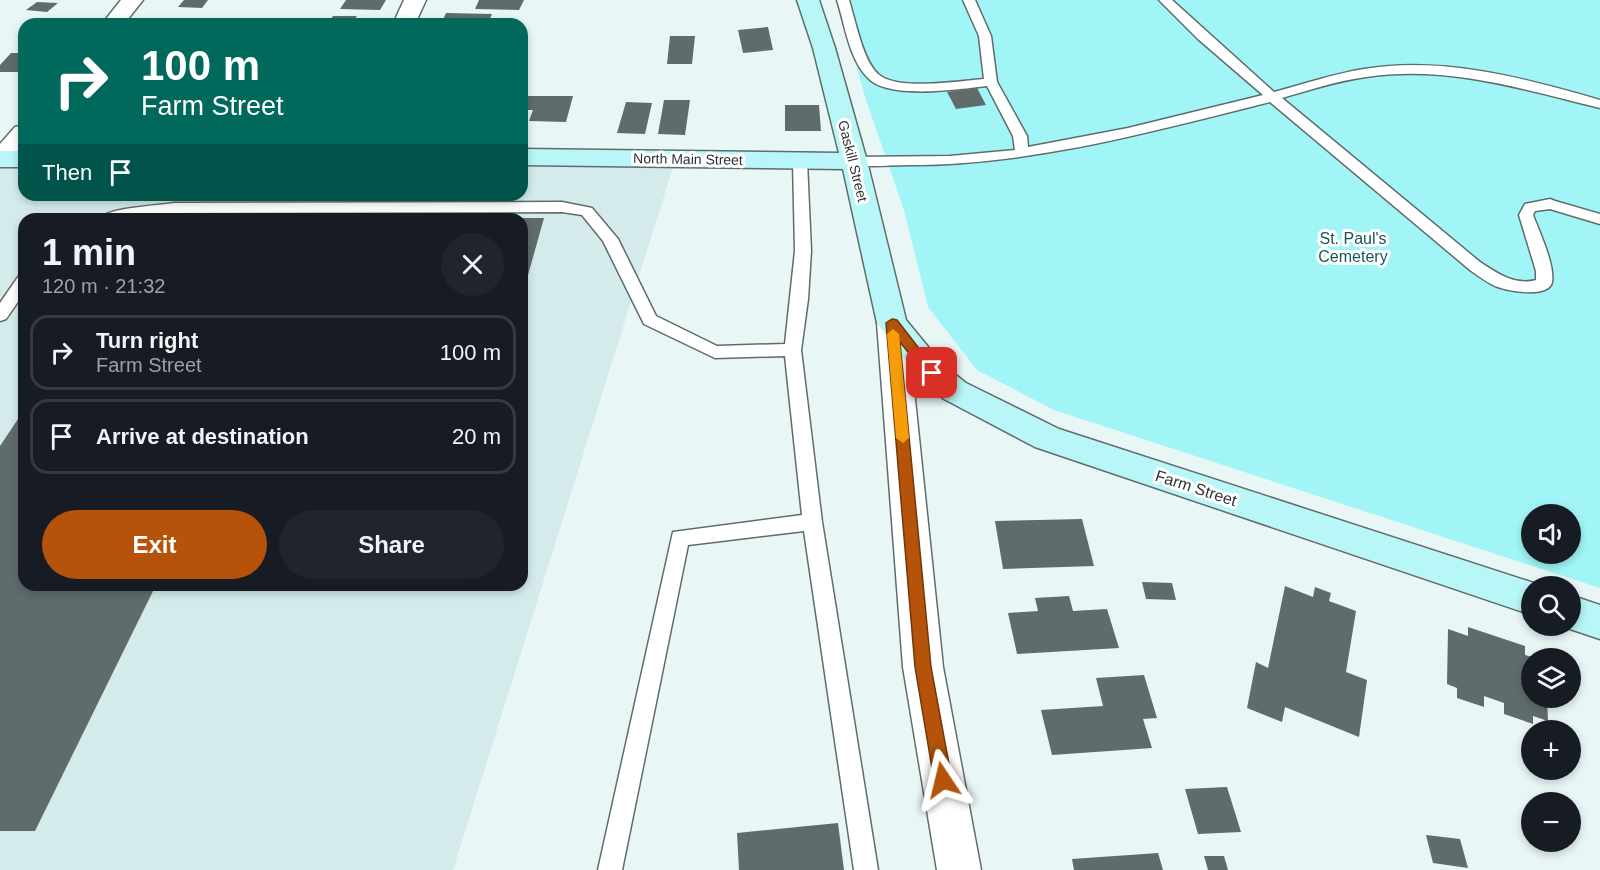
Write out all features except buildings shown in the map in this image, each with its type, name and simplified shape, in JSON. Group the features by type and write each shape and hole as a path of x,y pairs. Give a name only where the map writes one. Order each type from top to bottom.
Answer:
{"street":[{"path":"118,18 132,0"},
{"path":"407,18 415,0"},
{"name":"Gaskill Street","path":"808,0 824,48 854,161 892,323"},
{"path":"0,159 18,139"},
{"name":"North Main Street","path":"528,157 854,161"},
{"path":"0,159 18,159"},
{"path":"892,323 923,667 959,870"},
{"name":"Farm Street","path":"892,323 932,373 955,391 1047,438 1521,595"},
{"path":"1581,616 1600,622"}],"lane":[{"path":"843,0 866,68 875,80 884,84 904,86 944,86 991,82"},
{"path":"969,0 985,36 991,82 1020,135 1022,153"},
{"path":"1165,0 1202,36 1272,97 1431,231 1474,266 1499,282 1534,287 1544,283 1544,272 1526,215 1530,207 1550,204 1600,219"},
{"path":"854,161 979,158 1022,153 1082,142 1367,73 1445,71 1532,85 1600,105"},
{"path":"800,160 803,251 800,299 793,350 812,522 866,870"},
{"path":"136,213 174,208 562,207 587,211 610,239 650,320 715,352 793,350"},
{"path":"0,315 18,290"},
{"path":"609,870 680,538 812,522"}],"shaded area":[{"path":"0,158 18,158 18,201 528,201 528,159 676,158 453,870 0,870"}],"green space":[{"name":"St. Paul's Cemetery","path":"837,0 1600,0 1600,588 1581,582 1581,576 1563,576 1526,564 1581,564 1581,504 1521,504 1521,562 1054,410 977,370 928,307 904,210 866,100"}],"slow traffic":[{"path":"893,334 903,438"}],"route":[{"path":"932,373 892,323 923,667 943,780"}]}
